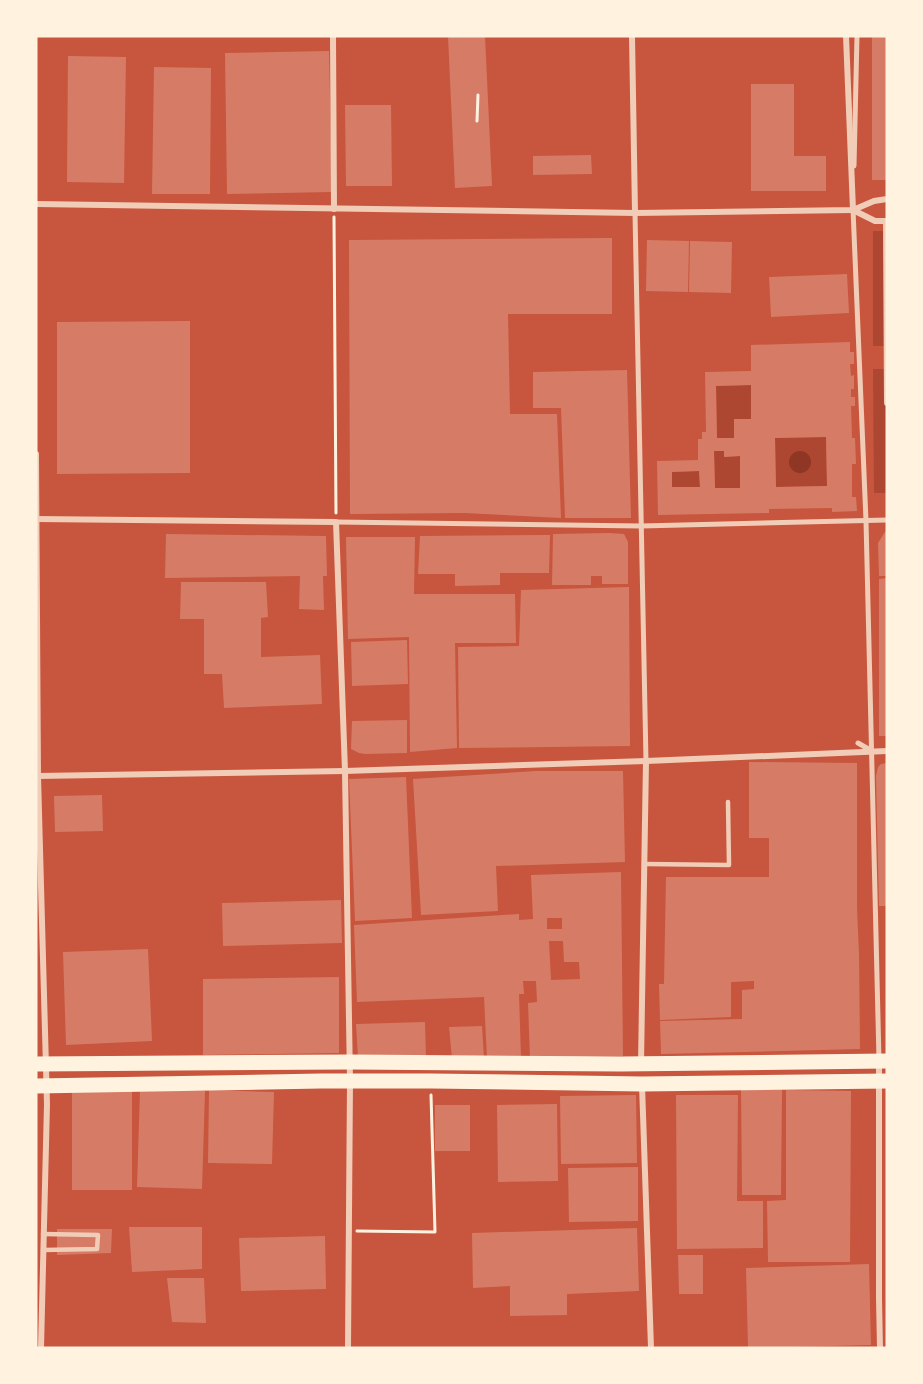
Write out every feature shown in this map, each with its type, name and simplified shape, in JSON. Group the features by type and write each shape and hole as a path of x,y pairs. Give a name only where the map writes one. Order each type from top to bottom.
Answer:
{"main road":[{"path":"41,1064 350,1062 641,1064 883,1061"},
{"path":"41,1086 431,1081 642,1084 883,1081"}],"street":[{"path":"333,36 334,209"},
{"path":"632,36 646,761 641,1064 651,1348"},
{"path":"846,36 866,521 883,1061 880,1348"},
{"path":"853,210 857,36"},
{"path":"36,204 635,213 853,210 874,201 887,200"},
{"path":"853,210 875,221 886,221 887,403"},
{"path":"36,454 41,1086 47,1104 43,1250 39,1299 41,1348"},
{"path":"36,519 641,526 887,520"},
{"path":"336,522 345,771 350,1062 348,1348"},
{"path":"858,743 872,751"},
{"path":"37,776 345,771 887,751"}],"lane":[{"path":"645,864 729,865 729,802"},
{"path":"43,1234 98,1234 98,1249 43,1250"},
{"path":"879,1299 887,1299"}],"path":[{"path":"477,121 478,94"},
{"path":"334,209 336,522"},
{"path":"349,1231 435,1232 431,1081"}],"shaded area":[{"path":"873,231 887,231 887,346 873,346"},
{"path":"873,369 887,369 887,493 874,493"},
{"path":"751,385 751,419 734,419 734,438 717,438 716,386"},
{"path":"826,437 827,486 776,487 775,438"},
{"path":"714,451 724,451 724,457 740,456 740,488 715,488"},
{"path":"800,451 808,454 811,462 808,470 800,473 792,470 789,462 792,454"},
{"path":"699,471 700,487 672,487 672,472"}],"building":[{"path":"448,36 485,36 492,186 455,188"},
{"path":"872,36 887,36 887,180 872,180"},
{"path":"329,51 332,192 227,194 225,53"},
{"path":"68,56 126,57 124,183 67,182"},
{"path":"154,67 211,68 210,194 152,194"},
{"path":"751,84 794,84 794,156 826,156 826,191 751,191"},
{"path":"345,105 391,105 392,186 346,186"},
{"path":"591,155 592,174 533,175 533,156"},
{"path":"612,238 612,314 508,314 510,414 557,414 561,518 464,513 350,514 349,240"},
{"path":"647,240 689,241 688,292 646,291"},
{"path":"690,241 732,242 731,293 689,292"},
{"path":"847,274 849,313 771,317 769,277"},
{"path":"190,321 190,473 57,474 57,322"},
{"path":"850,342 850,352 854,352 854,364 850,364 851,376 854,375 854,389 851,389 851,397 855,397 855,406 851,406 856,464 852,464 852,497 856,497 857,511 832,512 832,508 769,509 769,513 658,515 657,461 698,460 698,439 702,439 702,432 706,432 705,372 751,371 751,345","holes":["751,385 751,419 734,419 734,438 717,438 716,386","826,437 827,486 776,487 775,438","714,451 724,451 724,457 740,456 740,488 715,488","699,471 700,487 672,487 672,472"]},
{"path":"627,370 631,518 565,518 561,408 533,408 533,372"},
{"path":"887,532 887,576 879,576 878,543"},
{"path":"166,534 326,536 327,576 323,576 324,610 299,609 300,576 165,578"},
{"path":"553,534 624,534 628,542 628,584 602,584 602,576 591,576 591,585 552,585"},
{"path":"550,535 549,573 500,573 500,585 455,586 455,574 418,574 420,536"},
{"path":"346,537 415,537 414,594 515,594 516,643 455,643 457,748 410,752 409,637 348,639"},
{"path":"887,578 887,736 879,736 879,579"},
{"path":"181,582 266,582 268,617 261,618 261,657 320,655 322,704 224,708 222,674 204,674 204,619 180,619"},
{"path":"629,587 630,746 459,748 458,647 519,646 521,590"},
{"path":"407,640 408,684 352,686 351,642"},
{"path":"407,720 407,753 365,754 351,749 352,721"},
{"path":"749,762 857,763 860,1049 661,1054 660,1021 742,1019 742,990 754,989 754,981 731,982 731,1017 660,1020 659,984 664,984 666,877 769,877 769,838 749,838"},
{"path":"887,763 887,906 879,906 876,776 878,767"},
{"path":"536,771 623,771 625,862 496,866 498,911 421,915 413,779"},
{"path":"406,777 412,918 355,921 349,779"},
{"path":"102,795 103,831 55,832 54,796"},
{"path":"621,872 623,1056 530,1058 528,1003 537,1002 536,981 523,981 524,994 519,994 521,1058 487,1059 484,997 357,1002 354,925 519,914 519,920 533,919 531,875","holes":["547,918 562,918 562,929 547,929","549,941 563,941 564,962 579,962 580,979 551,980"]},
{"path":"341,900 342,943 223,946 222,903"},
{"path":"148,949 152,1041 66,1045 63,952"},
{"path":"339,977 339,1053 203,1055 203,979"},
{"path":"425,1022 426,1058 358,1057 356,1024"},
{"path":"482,1026 484,1058 452,1059 449,1027"},
{"path":"140,1089 205,1091 202,1189 137,1187"},
{"path":"209,1090 274,1092 272,1164 208,1163"},
{"path":"741,1090 782,1090 781,1195 742,1195"},
{"path":"786,1090 851,1091 850,1262 768,1262 767,1201 786,1200"},
{"path":"72,1091 132,1091 132,1190 72,1190"},
{"path":"636,1095 637,1163 561,1164 560,1096"},
{"path":"676,1095 738,1095 737,1201 763,1201 763,1248 677,1249"},
{"path":"557,1104 558,1181 498,1182 497,1105"},
{"path":"435,1105 470,1105 470,1151 435,1151"},
{"path":"638,1167 638,1221 569,1222 568,1168"},
{"path":"129,1227 202,1227 202,1269 132,1272"},
{"path":"637,1228 639,1291 567,1294 567,1315 510,1316 510,1286 473,1288 472,1233"},
{"path":"57,1229 112,1229 111,1253 57,1255"},
{"path":"325,1236 326,1289 241,1291 239,1238"},
{"path":"678,1255 703,1255 703,1294 679,1294"},
{"path":"869,1264 871,1345 748,1348 746,1268"},
{"path":"167,1278 204,1278 206,1323 172,1322"}]}
